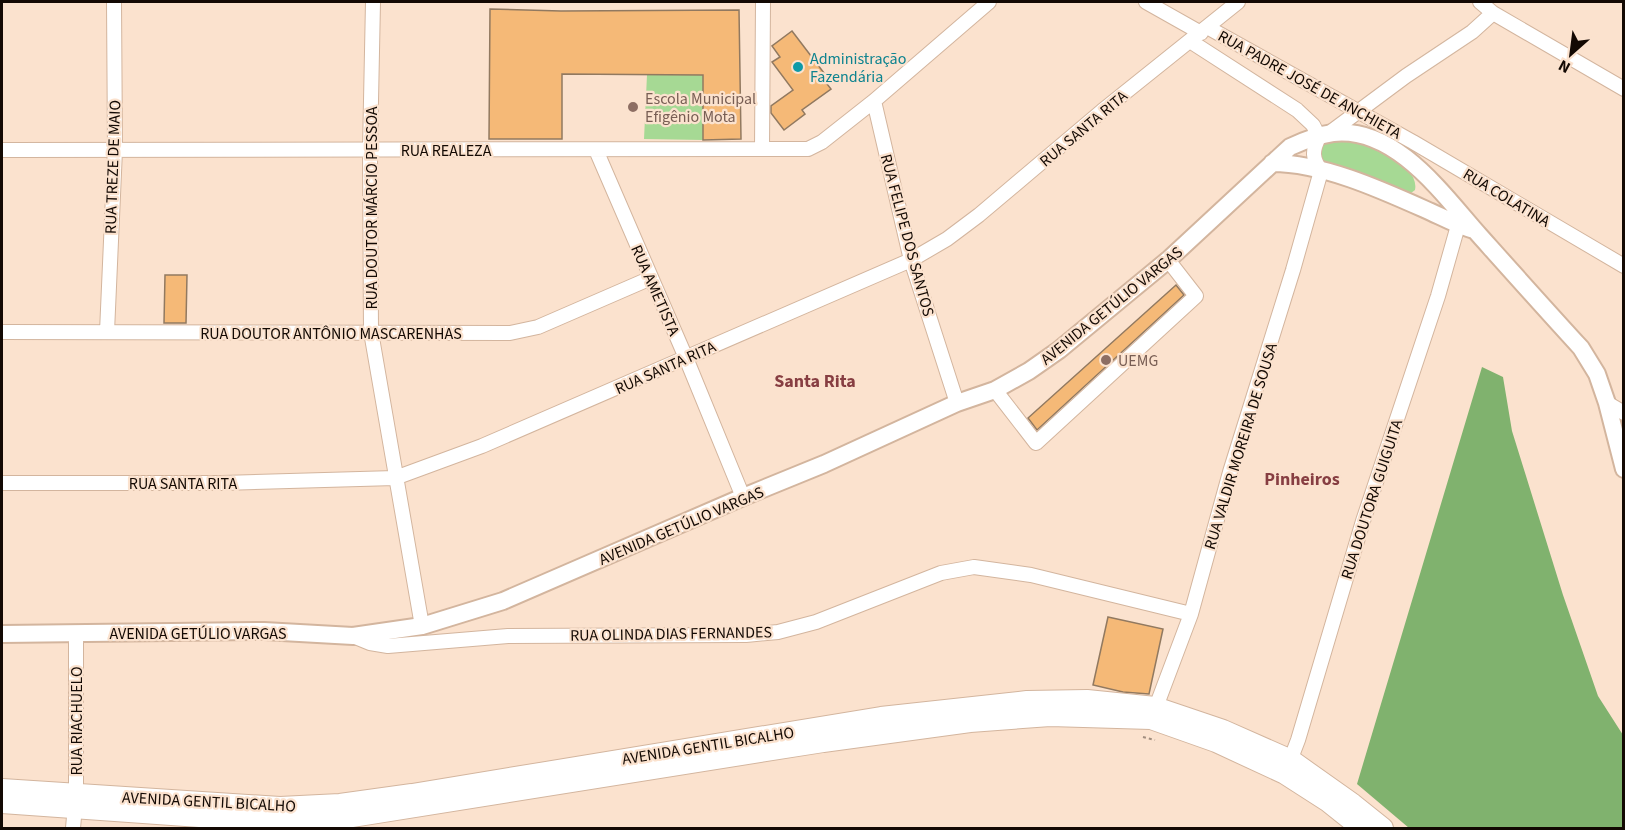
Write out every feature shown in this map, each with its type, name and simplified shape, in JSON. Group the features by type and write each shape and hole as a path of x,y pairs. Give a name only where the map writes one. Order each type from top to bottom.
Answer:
{"main road":[{"name":"AVENIDA GENTIL BICALHO","path":"2,803 75,811 340,804 881,717 1027,701 1088,700 1223,730 1353,804 1383,828"},
{"name":"AVENIDA GENTIL BICALHO","path":"1288,767 1361,828"},
{"name":"AVENIDA GENTIL BICALHO","path":"2,789 75,811"}],"street":[{"name":"RUA TREZE DE MAIO","path":"108,332 115,150 114,2"},
{"name":"RUA DOUTOR MÁRCIO PESSOA","path":"374,2 370,150 371,332 395,478 414,633"},
{"path":"762,150 763,2"},
{"name":"RUA REALEZA","path":"2,150 808,149 822,142 874,101 989,2"},
{"name":"RUA PADRE JOSÉ DE ANCHIETA","path":"1146,2 1199,33 1413,142"},
{"name":"RUA SANTA RITA","path":"2,483 222,483 395,478 482,447 911,260 947,239 1238,2"},
{"path":"1321,171 1313,155 1314,148 1323,135 1472,32 1486,6 1623,89"},
{"name":"RUA PADRE JOSÉ DE ANCHIETA","path":"1199,33 1297,110 1323,135"},
{"name":"RUA FELIPE DOS SANTOS","path":"874,101 911,260 957,403"},
{"path":"1323,135 1335,133 1359,135 1379,142 1423,171"},
{"name":"AVENIDA GETÚLIO VARGAS","path":"2,634 264,631 353,636 414,633 503,601 824,464 957,403 995,390 1029,371 1059,350 1168,260 1290,147 1323,135"},
{"path":"1413,142 1423,171 1459,219 1475,231 1581,348 1597,374 1623,469"},
{"name":"RUA COLATINA","path":"1413,142 1623,266"},
{"name":"RUA AMETISTA","path":"596,150 743,497"},
{"path":"1272,163 1293,163 1321,171 1459,219"},
{"name":"RUA VALDIR MOREIRA DE SOUSA","path":"1153,713 1191,614 1230,472 1293,270 1321,171"},
{"path":"1411,204 1421,192 1423,171"},
{"name":"RUA DOUTORA GUIGUITA","path":"1288,767 1364,520 1438,296 1459,219"},
{"path":"995,390 1036,443 1196,296 1168,260"},
{"name":"RUA DOUTOR ANTÔNIO MASCARENHAS","path":"2,332 510,333 537,327 651,278"},
{"path":"1607,404 1623,413"},
{"name":"RUA OLINDA DIAS FERNANDES","path":"414,633 507,636 746,635 778,632 816,622 941,573 974,567 1031,575 1191,614"},
{"name":"RUA RIACHUELO","path":"75,811 76,633"}],"path":[{"path":"1135,735 1156,740"}],"green space":[{"path":"647,75 703,75 703,140 644,139"},
{"path":"1329,139 1362,141 1394,157 1410,172 1415,181 1415,190 1411,193 1399,192 1322,161 1322,149"},
{"path":"1482,367 1503,377 1512,431 1563,595 1598,696 1623,735 1623,828 1409,828 1357,784"}],"building":[{"path":"490,9 739,10 741,139 703,140 703,75 562,74 562,139 489,139"},
{"name":"Administração Fazendária","path":"792,31 824,73 820,75 831,89 802,110 805,114 784,130 771,113 771,106 793,90 772,62 780,57 772,46"},
{"path":"165,275 187,275 186,323 164,323"},
{"name":"UEMG","path":"1176,285 1184,295 1037,430 1028,418"},
{"path":"1108,617 1163,629 1149,694 1123,692 1093,685"}],"place":[{"name":"Administração Fazendária","path":"798,67"},
{"name":"Escola Municipal Efigênio Mota","path":"633,107"},
{"name":"UEMG","path":"1106,360"}],"district":[{"name":"Santa Rita","path":"815,381"},
{"name":"Pinheiros","path":"1302,479"}]}
